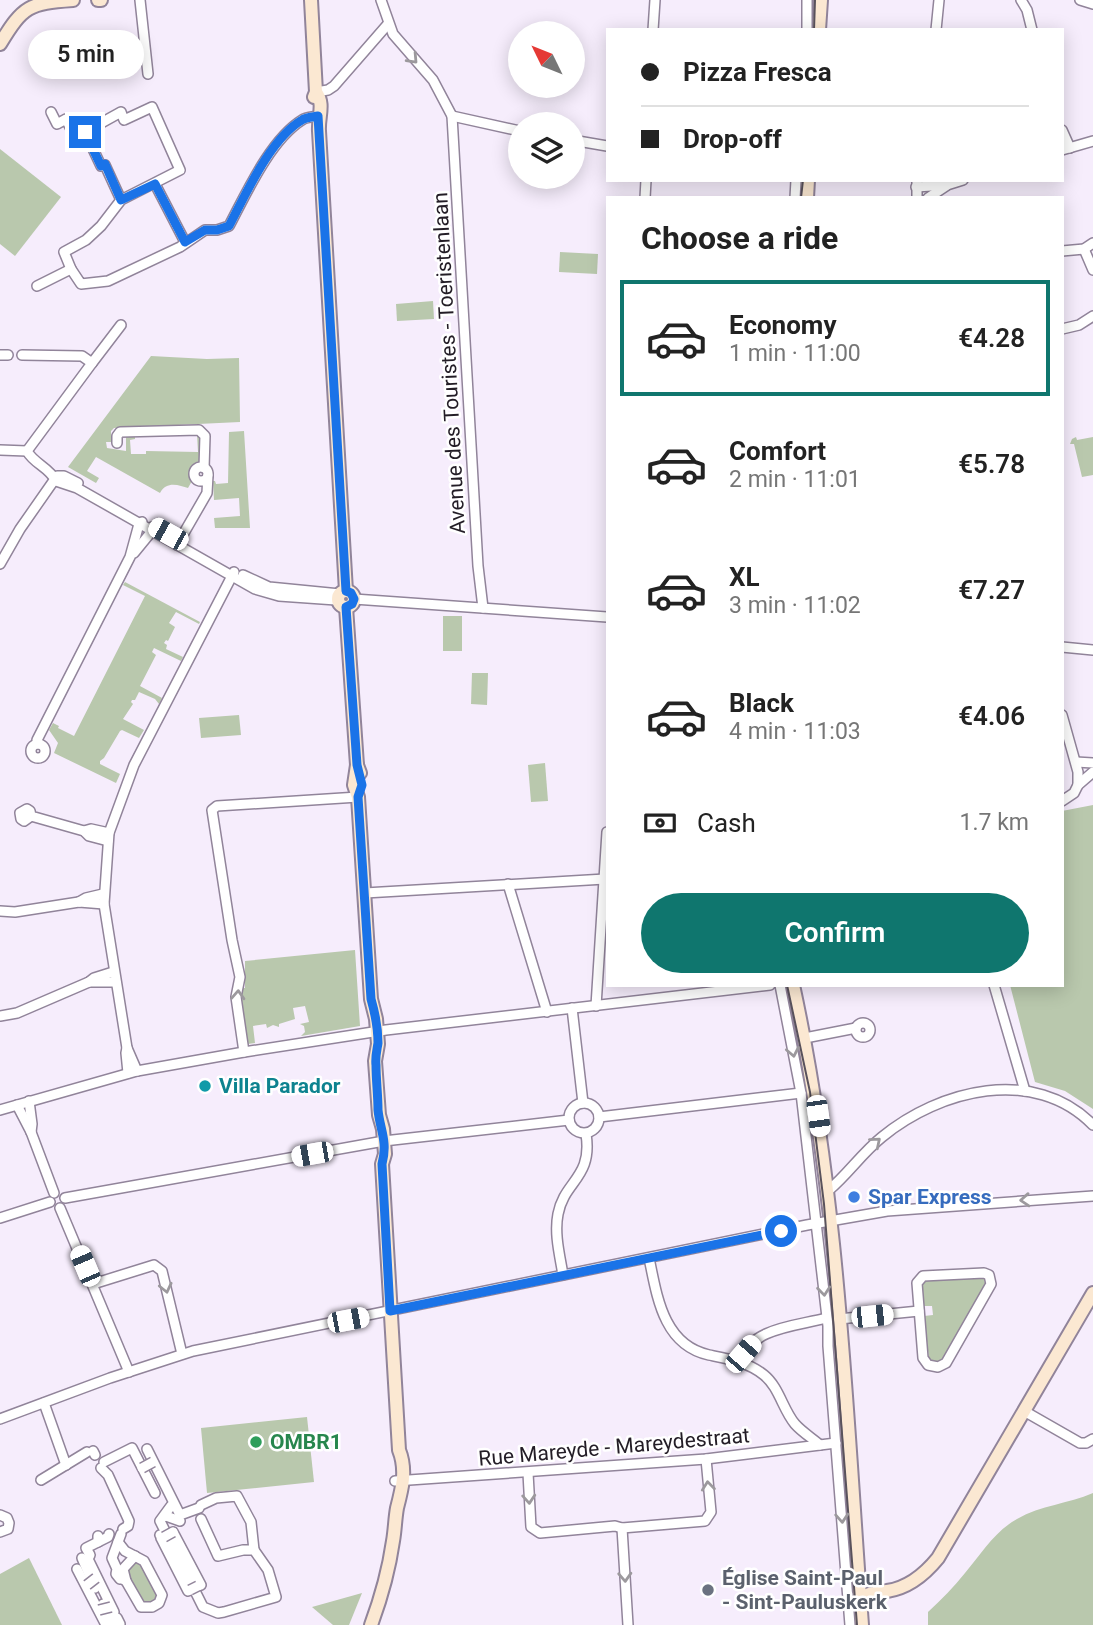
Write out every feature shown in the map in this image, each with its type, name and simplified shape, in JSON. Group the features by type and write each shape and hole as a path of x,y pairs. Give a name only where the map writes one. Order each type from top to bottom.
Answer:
{"street":[{"path":"0,44 15,20 30,8 44,2 73,0"},
{"path":"140,0 148,74"},
{"path":"311,0 316,92 313,111 318,116 357,765 355,785 365,893 373,1032 370,1045 375,1061 379,1115 383,1127 380,1142 385,1154 382,1164 399,1450 396,1461 399,1481 397,1508 385,1579 371,1625"},
{"path":"381,0 388,24 401,46 433,80 452,116 508,128"},
{"path":"653,28 654,0"},
{"path":"807,0 807,28"},
{"path":"820,28 821,0"},
{"path":"936,28 939,0"},
{"path":"1021,0 1028,5 1032,28"},
{"path":"1080,0 1093,4"},
{"path":"316,92 334,86 388,24"},
{"path":"51,112 57,124 66,119 75,137 121,112 124,120 152,107 180,170 121,200 86,240 64,252 81,284 108,281 180,247 205,230 229,226 255,177 278,143 302,120 318,116"},
{"name":"Avenue des Touristes - Toeristenlaan","path":"452,116 483,608"},
{"path":"85,132 101,166 105,164 121,200"},
{"path":"1066,149 1093,141"},
{"path":"585,142 606,146"},
{"path":"931,196 957,182"},
{"path":"155,184 185,242"},
{"path":"917,184 947,185"},
{"path":"1064,251 1084,249 1093,243"},
{"path":"1084,249 1093,270"},
{"path":"37,286 71,269"},
{"path":"1064,329 1079,325 1093,316"},
{"path":"27,451 121,325"},
{"path":"22,355 82,356 92,363"},
{"path":"117,443 120,432 199,430 205,436 209,488 178,542"},
{"path":"0,450 27,451"},
{"path":"27,451 31,458 47,468 58,483 77,488 267,593 335,600 606,617"},
{"path":"203,497 202,488 194,475 195,470 206,472"},
{"path":"0,564 20,529 55,479"},
{"path":"130,556 147,525"},
{"path":"38,744 37,740 147,525"},
{"path":"132,1072 126,1053 103,899 108,837 134,765 233,573"},
{"path":"1064,647 1093,650"},
{"path":"1064,722 1076,762 1078,785"},
{"path":"1076,762 1093,763"},
{"path":"1064,800 1093,772"},
{"path":"244,1052 236,997 240,977 212,810 217,806 358,797"},
{"path":"31,816 84,831 91,829 108,837"},
{"path":"596,1006 606,855"},
{"path":"365,893 605,878"},
{"path":"508,884 547,1012"},
{"path":"0,911 15,912 79,902 86,898 103,899"},
{"path":"0,1016 17,1013 94,978 114,977"},
{"path":"0,1110 132,1072 244,1052 373,1032 753,987"},
{"path":"780,987 801,1093 832,1318 862,1625 851,1625 836,1443 832,1318 832,1221 829,1190 805,1038 793,987"},
{"path":"995,987 1025,1091"},
{"path":"572,1008 583,1103"},
{"path":"805,1038 856,1028"},
{"path":"829,1190 875,1142 896,1126 953,1097 989,1090 1025,1091 1067,1105 1093,1125"},
{"path":"599,1117 801,1093"},
{"path":"29,1101 31,1132"},
{"path":"583,1103 592,1105 599,1117 597,1126 586,1134 573,1129 569,1120 572,1109 583,1103"},
{"path":"17,1105 31,1132 54,1207 60,1208"},
{"path":"65,1198 380,1142 569,1120"},
{"path":"563,1275 558,1213 562,1200 585,1167 586,1134"},
{"path":"812,1172 826,1171"},
{"path":"0,1218 61,1193 65,1198"},
{"path":"0,1419 182,1354 817,1223 916,1208 1093,1196"},
{"path":"60,1208 65,1198"},
{"path":"60,1208 129,1372"},
{"path":"649,1258 658,1302 676,1337 706,1354 740,1361 757,1369 769,1379 795,1424 820,1445"},
{"path":"93,1284 159,1266 182,1354"},
{"path":"984,1273 992,1280 942,1366 925,1363 919,1311 917,1283 923,1276 984,1273"},
{"path":"860,1599 870,1601 900,1593 917,1584 942,1561 1093,1293"},
{"path":"1026,1412 1093,1301"},
{"path":"740,1361 743,1354 761,1337 784,1328 832,1318 919,1311"},
{"path":"44,1403 66,1465"},
{"path":"1026,1412 1080,1443 1093,1439"},
{"path":"136,1443 141,1447 174,1516"},
{"name":"Rue Mareyde - Mareydestraat","path":"399,1481 706,1459 836,1443"},
{"path":"122,1533 125,1550 144,1561 161,1594 159,1603 152,1607 141,1607 116,1574 117,1569 111,1558 122,1533 128,1527 129,1521 103,1465 132,1448 155,1493"},
{"path":"147,1449 153,1462 174,1516 147,1449"},
{"path":"41,1480 92,1453"},
{"path":"528,1473 531,1527 535,1531 540,1533 615,1526 622,1528 705,1521 711,1512 706,1459"},
{"path":"142,1468 153,1462"},
{"path":"237,1496 251,1522 254,1550 268,1570 276,1597 218,1613 202,1607 160,1521 174,1516 193,1504 198,1507 210,1499 237,1496"},
{"path":"0,1515 7,1518 9,1523 8,1529 0,1532"},
{"path":"201,1519 218,1556 243,1549 254,1550"},
{"path":"622,1528 628,1625"},
{"path":"109,1534 86,1548 113,1618"},
{"path":"166,1535 201,1585 188,1591 161,1538 166,1535"},
{"path":"92,1564 86,1546 98,1536 98,1542"},
{"path":"123,1580 123,1569 135,1556"},
{"path":"82,1558 113,1618"},
{"path":"77,1569 99,1611 113,1618"},
{"path":"87,1585 96,1578"}],"green space":[{"path":"0,149 61,197 15,256 0,244"},
{"path":"560,252 598,254 597,274 559,272"},
{"path":"433,301 434,319 397,321 396,304"},
{"path":"151,356 239,358 240,422 114,428 111,431 111,442 106,442 107,448 126,451 126,436 135,435 135,439 130,440 131,454 146,454 146,451 198,452 197,434 202,441 201,458 190,470 192,481 188,488 170,485 160,493 96,457 87,471 99,478 96,483 68,467"},
{"path":"244,431 250,528 215,528 214,518 240,516 239,498 214,500 213,481 216,484 228,483 229,432"},
{"path":"1076,437 1077,440 1093,437 1093,475 1082,477 1074,444 1070,444"},
{"path":"125,582 200,622 199,624 176,612 169,623 175,627 168,641 164,643 167,645 166,649 183,657 181,661 154,648 152,652 156,655 140,686 162,698 159,704 155,699 139,692 123,719 144,730 139,738 120,731 100,761 100,764 120,774 116,783 54,753 58,743 49,730 53,723 74,736 145,596 123,585"},
{"path":"443,616 462,616 462,651 443,651"},
{"path":"472,673 488,673 487,705 471,704"},
{"path":"239,715 241,735 201,738 199,718"},
{"path":"545,763 548,801 531,802 528,765"},
{"path":"1093,805 1093,1109 1065,1091 1035,1082 1011,987 1064,987 1064,811"},
{"path":"355,950 360,1026 301,1036 305,1032 304,1026 300,1024 309,1022 305,1006 293,1008 295,1019 279,1024 279,1027 273,1025 267,1028 266,1024 253,1026 255,1043 248,1044 240,999 241,988 245,988 245,961"},
{"path":"977,1277 984,1279 986,1286 943,1360 938,1362 929,1359 924,1316 933,1315 932,1306 923,1306 921,1283 926,1280"},
{"name":"OMBR1","path":"307,1417 314,1482 207,1493 201,1428"},
{"path":"1093,1493 1093,1625 928,1625 928,1612 1009,1524 1026,1514"},
{"path":"29,1558 62,1625 0,1625 0,1574"},
{"path":"139,1561 158,1593 155,1602 144,1605 125,1572 132,1562"},
{"path":"362,1593 349,1625 333,1625 312,1607"}],"tram line":[{"path":"814,28 815,0"},
{"path":"801,196 803,182"},
{"path":"787,987 810,1092 824,1204 857,1625"}],"place":[{"name":"Villa Parador","path":"205,1086"},
{"name":"Spar Express","path":"854,1197"},
{"name":"OMBR1","path":"256,1442"},
{"name":"Église Saint-Paul - Sint-Pauluskerk","path":"708,1590"}],"route":[{"path":"85,132 101,166 105,164 121,200 155,184 185,242 205,230 229,226 255,177 278,143 302,120 318,116 346,591 353,594 354,599 352,604 346,607 357,765 362,785 358,797 371,999 378,1044 375,1061 379,1115 383,1127 385,1154 382,1164 390,1311 781,1231"}]}
